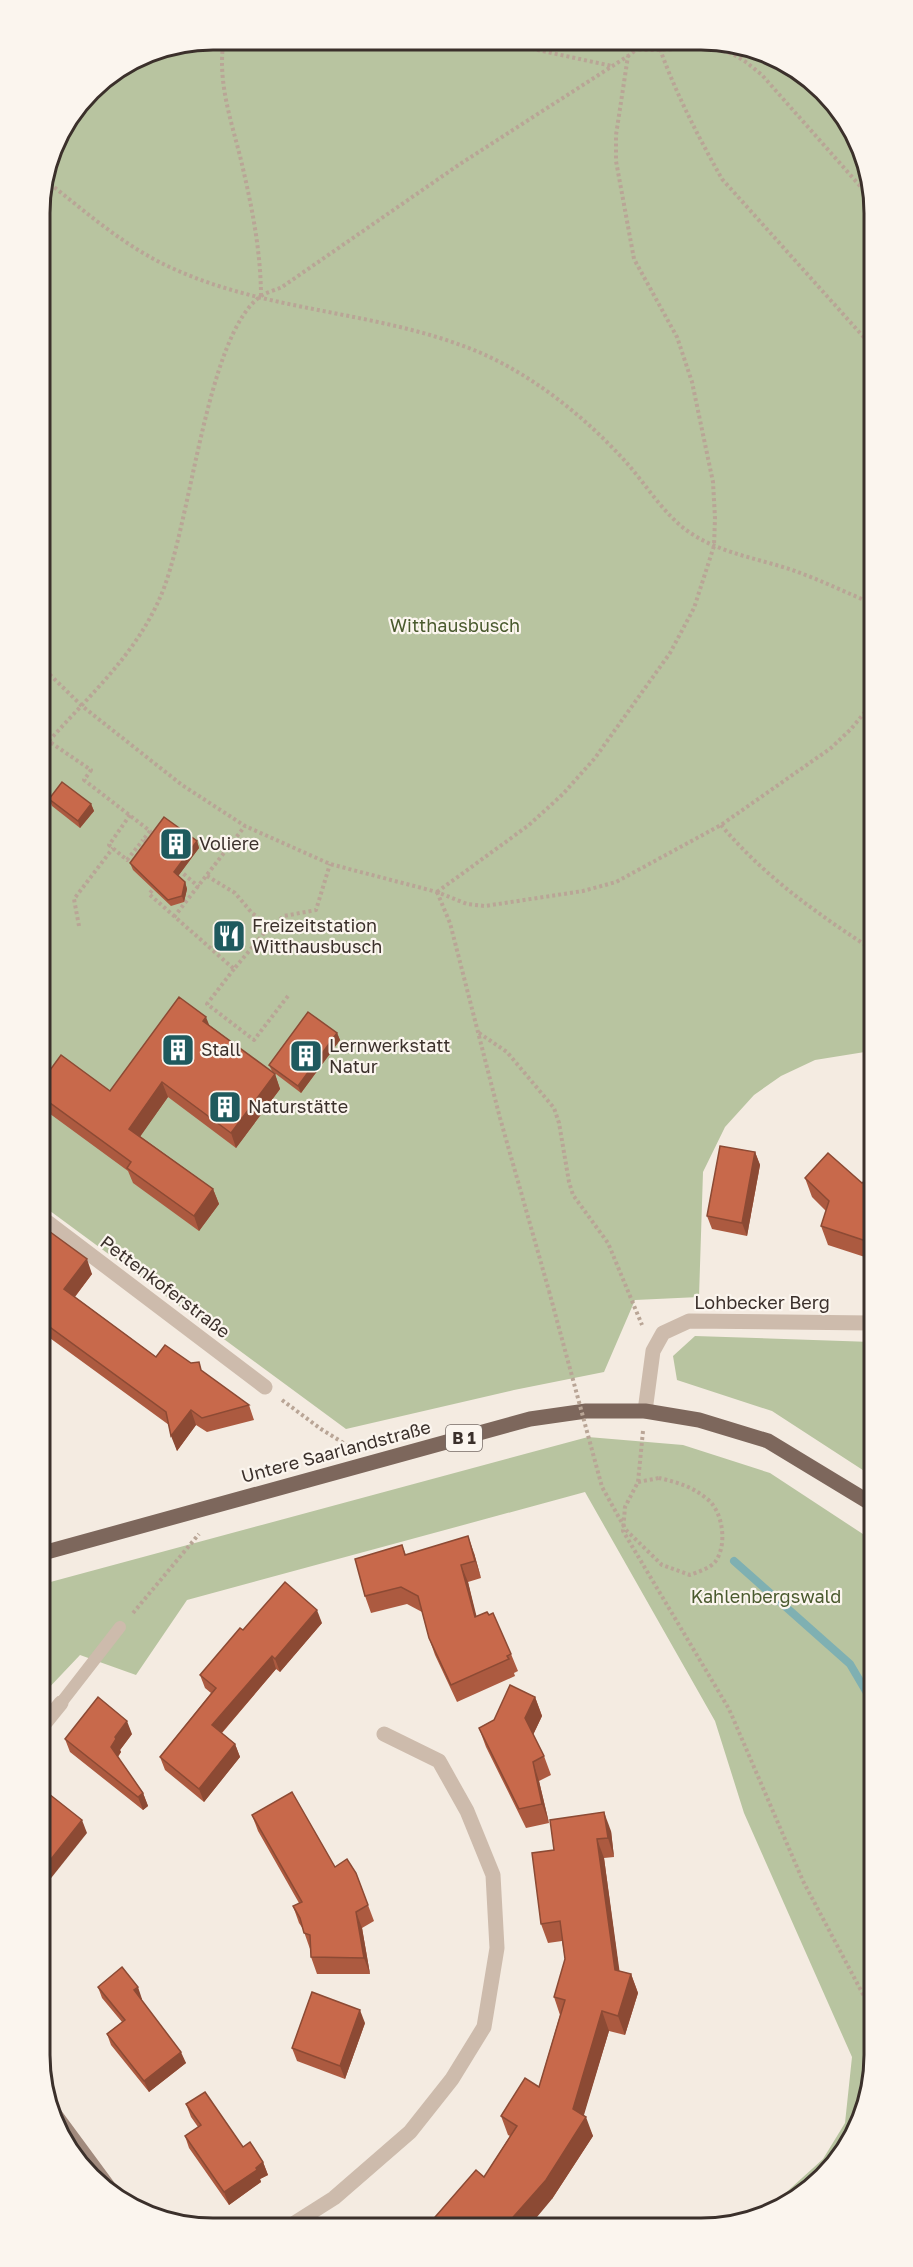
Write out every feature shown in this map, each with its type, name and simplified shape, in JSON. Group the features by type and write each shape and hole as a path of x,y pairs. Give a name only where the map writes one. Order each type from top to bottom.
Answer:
{"main road":[{"name":"Untere Saarlandstraße","path":"50,1551 530,1419 586,1411 645,1411 699,1420 768,1441 863,1499"},
{"path":"74,2140 86,2157"}],"street":[{"name":"Pettenkoferstraße","path":"50,1224 265,1387"},
{"name":"Lohbecker Berg","path":"653,1351 663,1333 689,1321 863,1323"},
{"path":"645,1411 653,1351"},
{"path":"50,1717 61,1703"},
{"path":"302,2218 334,2198 410,2132 452,2079 484,2027 497,1948 493,1875 467,1811 439,1761 384,1734"}],"lane":[{"path":"61,1703 120,1627"}],"path":[{"path":"222,49 223,85 257,243 261,297"},
{"path":"533,49 613,66"},
{"path":"633,49 682,49"},
{"path":"50,740 126,655 159,601 178,548 208,410 225,354 245,314 261,297 282,287 480,151 636,50"},
{"path":"660,50 667,70 722,179 864,337"},
{"path":"729,52 745,61 762,75 861,187"},
{"path":"437,892 529,825 563,794 595,758 670,653 694,609 714,546 716,518 713,482 692,382 677,337 634,259 616,161 616,135 628,56"},
{"path":"52,185 146,256 209,283 425,334 481,353 522,375 560,400 623,459 677,523 691,534 714,546 796,572 864,600"},
{"path":"50,675 82,706 182,785 245,826 330,864 437,892 467,904 485,906 583,891 616,882 721,825 831,748 864,714"},
{"path":"50,743 91,770 84,780 130,815 150,831 127,860 109,845 130,815"},
{"path":"721,825 783,888 864,944"},
{"path":"174,917 245,826"},
{"path":"143,840 151,846"},
{"path":"79,926 74,899 113,848"},
{"path":"288,996 254,1040 207,1004 270,927 284,915 316,910 330,864"},
{"path":"174,865 199,887"},
{"path":"207,876 235,892 252,913 270,927"},
{"path":"162,880 149,894 234,969"},
{"path":"437,892 450,923 500,1118 602,1487 626,1530 662,1565 690,1575 714,1564 721,1551 722,1525 709,1499 684,1484 658,1478 638,1482"},
{"path":"479,1033 507,1052 554,1108 573,1195 608,1243 653,1351"},
{"path":"265,1387 321,1429 375,1462"},
{"path":"645,1411 638,1482 625,1507 623,1531 729,1709 803,1881 863,1996"},
{"path":"120,1627 227,1501"}],"green space":[{"name":"Witthausbusch","path":"212,49 701,49 753,58 773,66 800,83 830,113 851,150 862,191 864,212 864,1052 815,1060 781,1076 754,1095 725,1127 703,1172 699,1297 635,1300 604,1372 514,1390 346,1429 50,1211 50,202 55,170 62,150 77,122 97,97 113,83 150,62 191,51"},
{"path":"695,1336 863,1342 863,1470 772,1411 677,1380 673,1356"},
{"name":"Kahlenbergswald","path":"588,1437 683,1445 770,1473 863,1534 863,2065 855,2107 836,2145 808,2177 783,2196 823,2159 845,2123 852,2057 744,1813 715,1721 585,1492 187,1600 136,1675 80,1655 50,1687 50,1582"}],"building":[{"path":"62,782 91,804 78,821 50,798"},
{"path":"164,817 197,841 174,872 185,882 182,896 168,900 130,863"},
{"path":"179,997 206,1017 203,1021 275,1074 231,1133 162,1082 129,1129 213,1189 194,1216 127,1168 131,1162 50,1103 50,1070 61,1055 110,1091"},
{"name":"Lernwerkstatt Natur","path":"308,1012 337,1033 298,1086 269,1065"},
{"path":"720,1146 755,1152 742,1223 707,1216"},
{"path":"828,1153 862,1183 863,1182 863,1240 821,1226 829,1201 805,1178"},
{"path":"50,1232 87,1259 64,1289 156,1357 165,1345 191,1363 199,1362 201,1370 249,1405 202,1418 191,1410 171,1436 166,1412 50,1327"},
{"path":"468,1536 475,1561 461,1565 475,1617 487,1612 489,1615 493,1613 511,1654 507,1656 509,1659 451,1685 429,1638 418,1596 401,1587 365,1596 355,1559 402,1545 405,1555"},
{"path":"285,1582 317,1610 275,1659 272,1656 212,1725 235,1744 199,1789 160,1757 216,1688 200,1675 240,1628 243,1630"},
{"path":"510,1685 535,1697 525,1718 544,1756 533,1762 542,1804 519,1809 479,1728 494,1720"},
{"path":"98,1697 127,1721 115,1737 111,1747 143,1793 138,1797 65,1739"},
{"path":"292,1792 335,1867 347,1859 356,1873 368,1905 356,1912 364,1958 311,1957 310,1935 304,1933 300,1918 293,1906 302,1902 252,1815"},
{"path":"50,1795 82,1820 50,1860"},
{"path":"604,1812 608,1838 597,1839 615,1970 631,1974 618,2016 602,2011 573,2109 586,2117 546,2180 512,2218 434,2218 476,2170 484,2177 517,2126 501,2116 525,2078 539,2087 565,2000 554,1997 565,1959 560,1921 541,1924 532,1853 554,1850 550,1820"},
{"path":"122,1967 138,1987 134,1990 181,2052 144,2081 107,2034 125,2020 98,1987"},
{"path":"312,1992 360,2010 340,2066 292,2048"},
{"path":"205,2092 243,2147 250,2142 263,2162 256,2168 257,2170 224,2192 185,2136 201,2125 186,2104"}],"waterway":[{"path":"734,1561 850,1664 863,1686"}],"place":[{"name":"Voliere","path":"176,844"},
{"name":"Freizeitstation Witthausbusch","path":"229,936"},
{"name":"Stall","path":"178,1050"},
{"name":"Lernwerkstatt Natur","path":"306,1056"},
{"name":"Naturstätte","path":"225,1107"}]}
